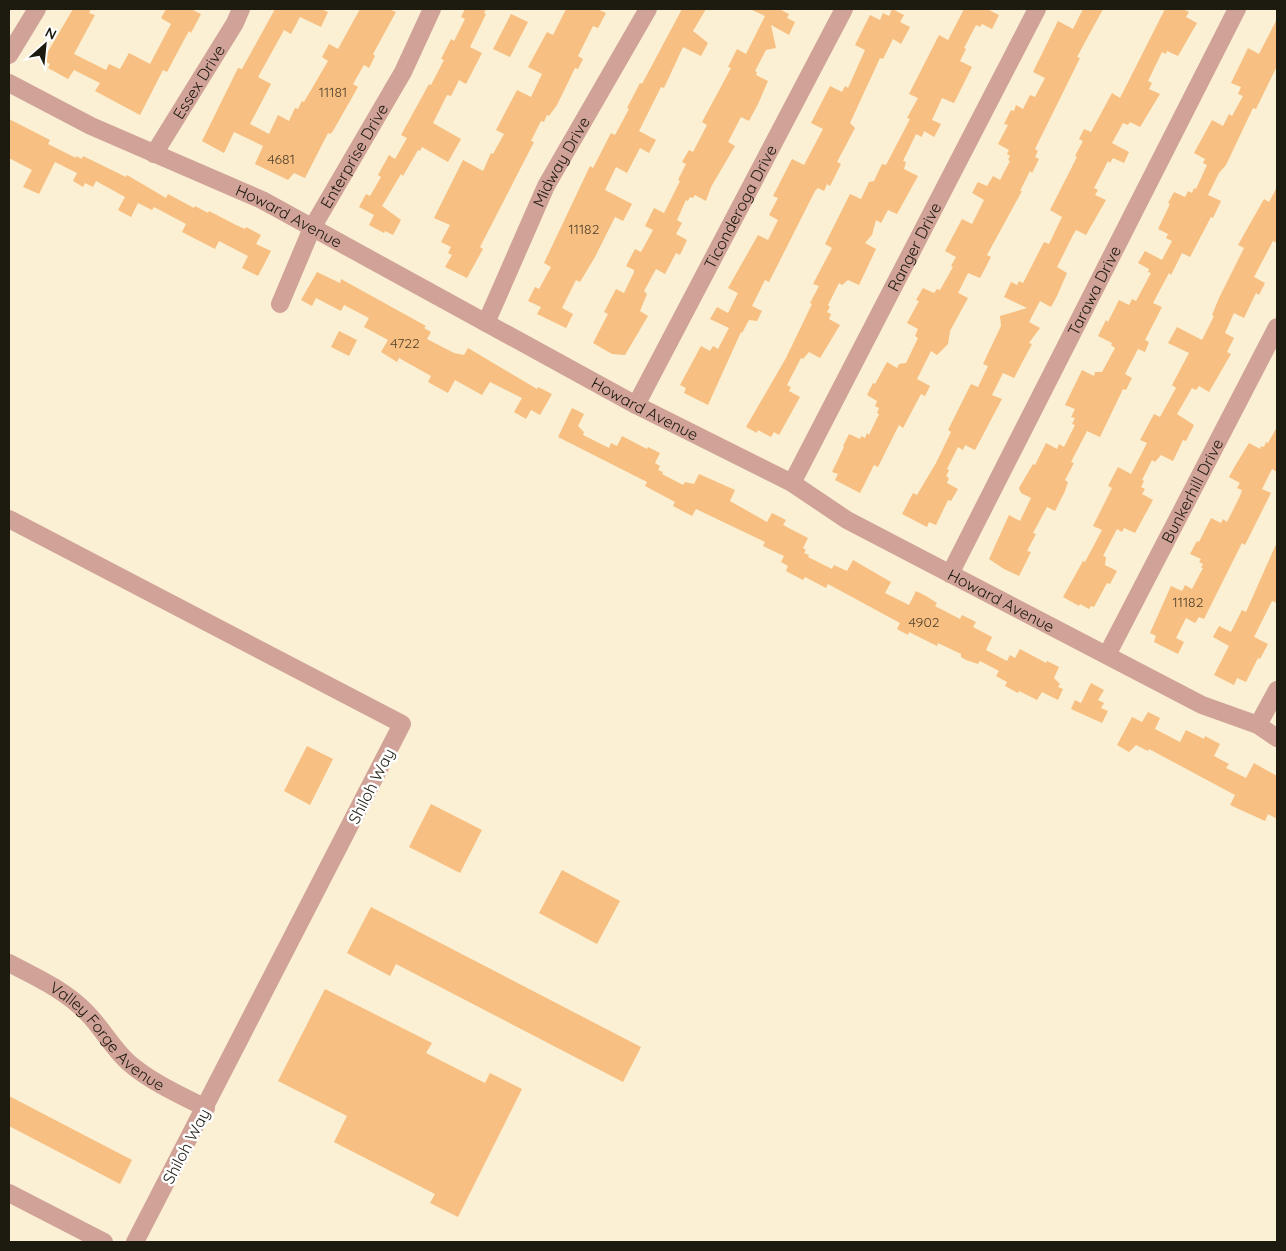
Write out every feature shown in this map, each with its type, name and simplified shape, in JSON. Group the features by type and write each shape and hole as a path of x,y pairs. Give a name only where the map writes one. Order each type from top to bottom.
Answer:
{"street":[{"path":"9,55 37,9"},
{"name":"Essex Drive","path":"154,154 235,24 241,9"},
{"name":"Enterprise Drive","path":"280,304 312,228 403,72 432,9"},
{"name":"Midway Drive","path":"486,323 546,186 648,9"},
{"name":"Ticonderoga Drive","path":"636,405 844,9"},
{"name":"Ranger Drive","path":"792,483 1037,9"},
{"name":"Tarawa Drive","path":"950,574 1237,9"},
{"name":"Howard Avenue","path":"9,83 91,126 262,200 636,405 792,483 847,520 1202,705 1258,725 1277,738"},
{"name":"Bunkerhill Drive","path":"1108,655 1277,327"},
{"name":"Shiloh Way","path":"9,519 402,724 206,1108 135,1242"},
{"path":"1258,725 1277,690"},
{"name":"Valley Forge Avenue","path":"9,963 72,999 102,1030 128,1062 150,1078 206,1108"},
{"path":"9,1192 104,1242"}],"building":[{"path":"73,9 91,9 89,13 95,15 74,54 106,70 109,64 120,69 129,53 150,64 171,24 161,18 166,9 191,9 201,14 191,33 189,31 167,72 163,70 140,115 95,91 100,83 74,70 68,79 48,68 50,64 43,60"},
{"path":"275,9 321,9 328,12 321,27 300,17 291,34 284,30 258,77 271,84 250,124 269,134 278,115 289,121 295,108 298,109 302,101 304,102 328,61 322,57 329,44 338,49 360,9 389,9 396,12 373,54 375,56 369,68 364,65 353,84 358,87 333,131 330,134 328,133 305,178 294,173 288,180 255,164 263,146 234,132 224,153 202,141 238,68 242,69"},
{"path":"465,9 486,9 484,13 486,14 470,47 482,53 466,84 459,80 451,96 447,95 433,123 461,139 448,162 422,147 420,151 418,150 382,206 401,220 393,235 385,231 384,233 369,225 374,215 359,207 366,194 370,196 381,177 378,175 389,155 395,159 407,138 401,135 429,84 431,85 444,60 441,59 451,39 454,41 465,19 461,17"},
{"path":"566,9 597,9 606,13 598,28 593,26 578,56 583,59 578,69 575,68 557,105 549,116 547,115 544,122 541,121 531,141 534,142 480,247 483,249 467,278 445,267 452,255 448,253 451,247 441,242 450,225 434,218 463,160 483,171 491,153 493,154 504,134 496,130 517,90 531,97 542,74 528,67 547,32 553,35"},
{"path":"682,9 706,9 693,31 708,43 701,56 683,47 664,88 661,87 639,131 656,140 649,153 640,148 627,173 616,167 605,190 632,204 623,221 615,217 580,282 576,280 562,308 573,314 566,328 537,314 541,307 528,301 535,287 539,289 551,267 544,263 590,166 593,168 611,133 615,135 640,83 642,84"},
{"path":"750,9 779,9 789,14 787,18 795,22 789,35 771,25 776,48 766,50 755,71 757,72 756,75 768,81 758,104 749,121 741,117 728,142 735,146 711,187 706,201 695,195 693,198 690,197 688,201 686,200 677,220 682,223 676,234 687,240 680,255 676,253 665,274 656,269 644,291 647,294 640,311 648,316 625,355 612,354 593,343 608,314 604,312 616,289 624,293 634,272 634,270 626,266 635,249 641,252 653,230 645,226 654,208 664,213 686,164 682,162 689,150 693,152 707,125 702,122 731,68 728,67 737,49 746,54 765,16"},
{"path":"892,9 904,15 900,22 910,27 901,44 893,39 883,59 880,58 850,123 855,128 837,162 841,164 830,186 827,184 824,191 818,188 815,191 769,282 765,280 752,306 762,311 757,321 749,320 741,332 708,405 684,393 686,388 680,385 701,346 710,351 713,346 718,349 729,328 710,319 717,307 728,313 738,293 728,288 758,235 768,240 778,220 769,215 778,198 773,196 792,159 804,165 823,129 811,123 830,86 842,92 845,86 848,88 865,50 855,45 870,15 880,20 883,13 889,16"},
{"path":"964,9 987,9 999,15 992,29 982,24 980,27 976,25 964,48 966,49 960,61 972,67 954,103 942,98 932,120 941,124 934,137 924,131 922,137 916,134 903,161 906,162 904,169 918,176 897,214 888,210 881,223 876,220 872,235 865,243 876,249 859,285 848,280 842,285 839,283 828,305 830,307 827,312 831,314 829,319 840,325 820,358 809,352 803,359 801,358 787,385 791,387 789,391 800,397 779,435 774,432 771,437 758,430 757,433 746,427 786,358 812,304 810,303 819,286 813,284 832,248 825,244 850,194 861,199 869,182 874,181 882,164 886,165 910,119 907,118 918,98 909,94 939,35 948,40"},
{"path":"1083,9 1103,9 1077,57 1080,58 1035,149 1038,151 1035,157 1039,159 1032,173 1030,171 1020,191 1022,191 987,255 991,257 980,278 968,273 958,293 968,298 950,331 948,344 937,355 931,351 917,379 930,386 925,396 921,394 903,428 899,425 878,467 874,465 860,493 835,480 838,474 832,472 843,446 849,434 860,439 861,436 865,438 867,433 869,435 879,414 877,413 879,408 875,406 877,401 867,395 873,383 875,384 887,362 897,368 899,364 906,363 918,338 915,336 918,329 907,323 919,301 916,300 923,288 934,293 937,289 940,290 953,267 951,266 956,257 945,251 962,219 972,224 984,200 972,193 978,182 987,186 993,176 1000,180 1010,161 1008,160 1010,156 1007,154 1009,150 998,144 1008,125 1004,124 1011,110 1014,111 1016,105 1023,109 1030,95 1035,97 1045,78 1033,72 1058,21 1073,29"},
{"path":"1165,9 1183,9 1189,12 1186,17 1197,23 1178,56 1167,51 1166,54 1162,52 1148,81 1152,83 1149,89 1160,94 1140,127 1130,122 1128,125 1123,123 1112,143 1129,152 1124,163 1113,158 1110,163 1108,161 1094,188 1098,190 1095,195 1106,200 1086,235 1076,230 1073,235 1057,267 1067,273 1057,296 1051,307 1040,301 1029,322 1040,328 1029,343 1032,344 1014,378 1003,373 992,395 1002,399 975,450 965,445 963,450 958,447 947,469 949,470 946,476 949,478 947,483 958,489 951,501 948,500 936,525 929,522 927,527 902,514 913,493 917,495 936,463 951,432 948,430 971,384 978,387 988,366 983,364 1001,326 1000,316 1027,308 1004,297 1011,282 1017,285 1019,281 1023,283 1044,242 1049,244 1062,217 1050,210 1077,157 1075,156 1083,141 1079,139 1084,129 1091,132 1112,93 1120,98"},
{"path":"511,14 528,22 510,57 493,49"},
{"path":"1277,19 1277,66 1256,109 1253,108 1226,165 1219,173 1208,195 1221,201 1213,218 1211,217 1190,257 1182,253 1171,275 1169,273 1153,303 1162,307 1145,340 1149,342 1145,352 1138,349 1125,374 1132,378 1126,390 1123,389 1100,437 1087,431 1071,462 1074,463 1065,480 1068,482 1055,511 1047,507 1033,533 1036,534 1027,551 1031,552 1019,576 1004,569 989,559 1009,515 1020,521 1031,498 1021,493 1019,488 1033,464 1035,465 1046,443 1057,449 1059,444 1064,447 1075,425 1072,424 1075,418 1071,417 1075,409 1065,405 1082,370 1094,376 1095,372 1102,372 1115,348 1111,345 1112,343 1098,336 1106,320 1108,322 1119,300 1129,305 1132,299 1136,301 1151,273 1148,272 1149,269 1138,263 1145,251 1162,260 1172,241 1166,238 1168,234 1158,229 1170,204 1168,203 1174,192 1185,197 1188,191 1192,193 1194,188 1196,189 1207,165 1203,163 1205,159 1194,153 1212,120 1223,126 1229,114 1232,116 1243,96 1238,94 1241,87 1231,83 1248,48 1259,54"},
{"path":"9,119 50,140 48,144 76,158 76,156 82,159 83,156 126,177 127,175 166,198 168,194 194,208 195,206 208,213 209,211 261,235 256,244 271,251 258,276 242,268 248,256 219,241 215,249 182,232 186,224 154,207 152,210 138,203 131,217 118,210 125,197 96,181 93,187 85,183 83,187 73,181 77,173 55,162 39,194 23,187 32,170 9,158"},
{"path":"1277,187 1277,243 1273,241 1254,277 1265,283 1259,295 1256,293 1244,318 1234,313 1225,333 1234,338 1227,352 1231,354 1209,392 1199,386 1196,390 1192,388 1177,414 1194,425 1186,441 1183,440 1173,461 1161,455 1155,462 1152,460 1142,480 1144,481 1141,487 1145,489 1142,494 1153,500 1135,533 1124,528 1122,532 1117,529 1103,556 1106,557 1105,565 1117,571 1110,584 1107,583 1094,607 1091,606 1089,609 1080,604 1079,606 1063,597 1102,530 1093,526 1112,488 1108,486 1118,467 1131,474 1147,443 1140,440 1154,414 1160,417 1176,388 1172,385 1189,353 1168,343 1177,327 1202,340 1214,316 1212,315 1219,298 1244,248 1238,245 1264,199 1269,202"},
{"path":"317,272 340,283 341,279 426,326 424,328 431,332 427,339 454,353 464,355 468,348 537,389 538,387 552,394 540,415 531,410 526,419 514,412 522,398 490,382 482,395 455,380 448,393 428,382 431,376 399,358 397,362 381,352 388,340 364,327 369,318 344,305 341,311 316,298 312,306 301,300"},
{"path":"339,331 357,340 349,356 331,347"},
{"path":"572,408 584,414 578,426 584,432 583,435 609,448 611,443 617,446 622,436 647,449 648,447 660,453 655,463 660,466 658,470 683,485 685,482 694,484 699,474 735,490 730,501 767,522 772,513 786,520 783,525 808,538 803,548 806,550 804,553 809,555 808,557 832,569 834,565 847,571 853,560 891,582 885,593 909,605 916,591 937,603 935,606 960,619 962,615 976,622 973,627 992,637 986,650 1007,661 1010,655 1015,658 1020,649 1046,663 1047,661 1059,667 1054,678 1060,684 1058,687 1063,689 1058,700 1042,692 1037,700 1019,691 1018,693 1005,686 1007,682 996,676 999,671 980,661 978,664 966,660 961,657 961,654 938,643 937,646 909,632 908,635 897,629 900,623 828,584 826,588 805,577 803,580 786,571 788,566 781,562 784,556 763,546 765,542 696,509 692,516 673,506 675,502 645,486 647,482 558,437"},
{"path":"1277,427 1277,472 1272,469 1262,489 1271,493 1245,545 1242,543 1204,619 1199,617 1195,623 1186,618 1176,638 1184,642 1178,654 1154,642 1156,636 1150,633 1171,586 1182,591 1185,585 1192,589 1203,568 1201,568 1203,564 1199,562 1201,559 1190,554 1197,541 1199,542 1211,518 1221,523 1223,519 1227,522 1240,496 1242,490 1237,488 1240,483 1229,477 1235,466 1249,443 1260,449 1261,446 1264,447"},
{"path":"1277,542 1277,603 1272,601 1254,637 1268,644 1260,659 1258,658 1246,682 1237,678 1234,685 1214,675 1229,646 1213,637 1219,626 1231,632 1242,610 1246,612"},
{"path":"1091,683 1104,690 1098,700 1104,703 1101,708 1108,711 1102,723 1071,709 1075,700 1081,703"},
{"path":"1148,712 1160,718 1155,729 1180,742 1186,730 1204,739 1205,736 1220,744 1214,756 1229,764 1226,768 1246,778 1254,763 1277,776 1277,819 1268,814 1265,821 1230,805 1235,795 1149,749 1148,751 1136,745 1129,752 1117,745 1132,717 1142,722"},
{"path":"307,746 333,759 310,805 284,791"},
{"path":"431,804 482,830 460,873 409,847"},
{"path":"562,870 620,901 597,944 539,913"},
{"path":"371,907 641,1047 623,1082 396,964 390,976 347,953"},
{"path":"325,989 432,1043 426,1053 485,1083 490,1073 522,1089 458,1217 430,1203 435,1194 334,1142 347,1116 278,1081"},
{"path":"9,1096 132,1160 120,1184 9,1126"}]}
